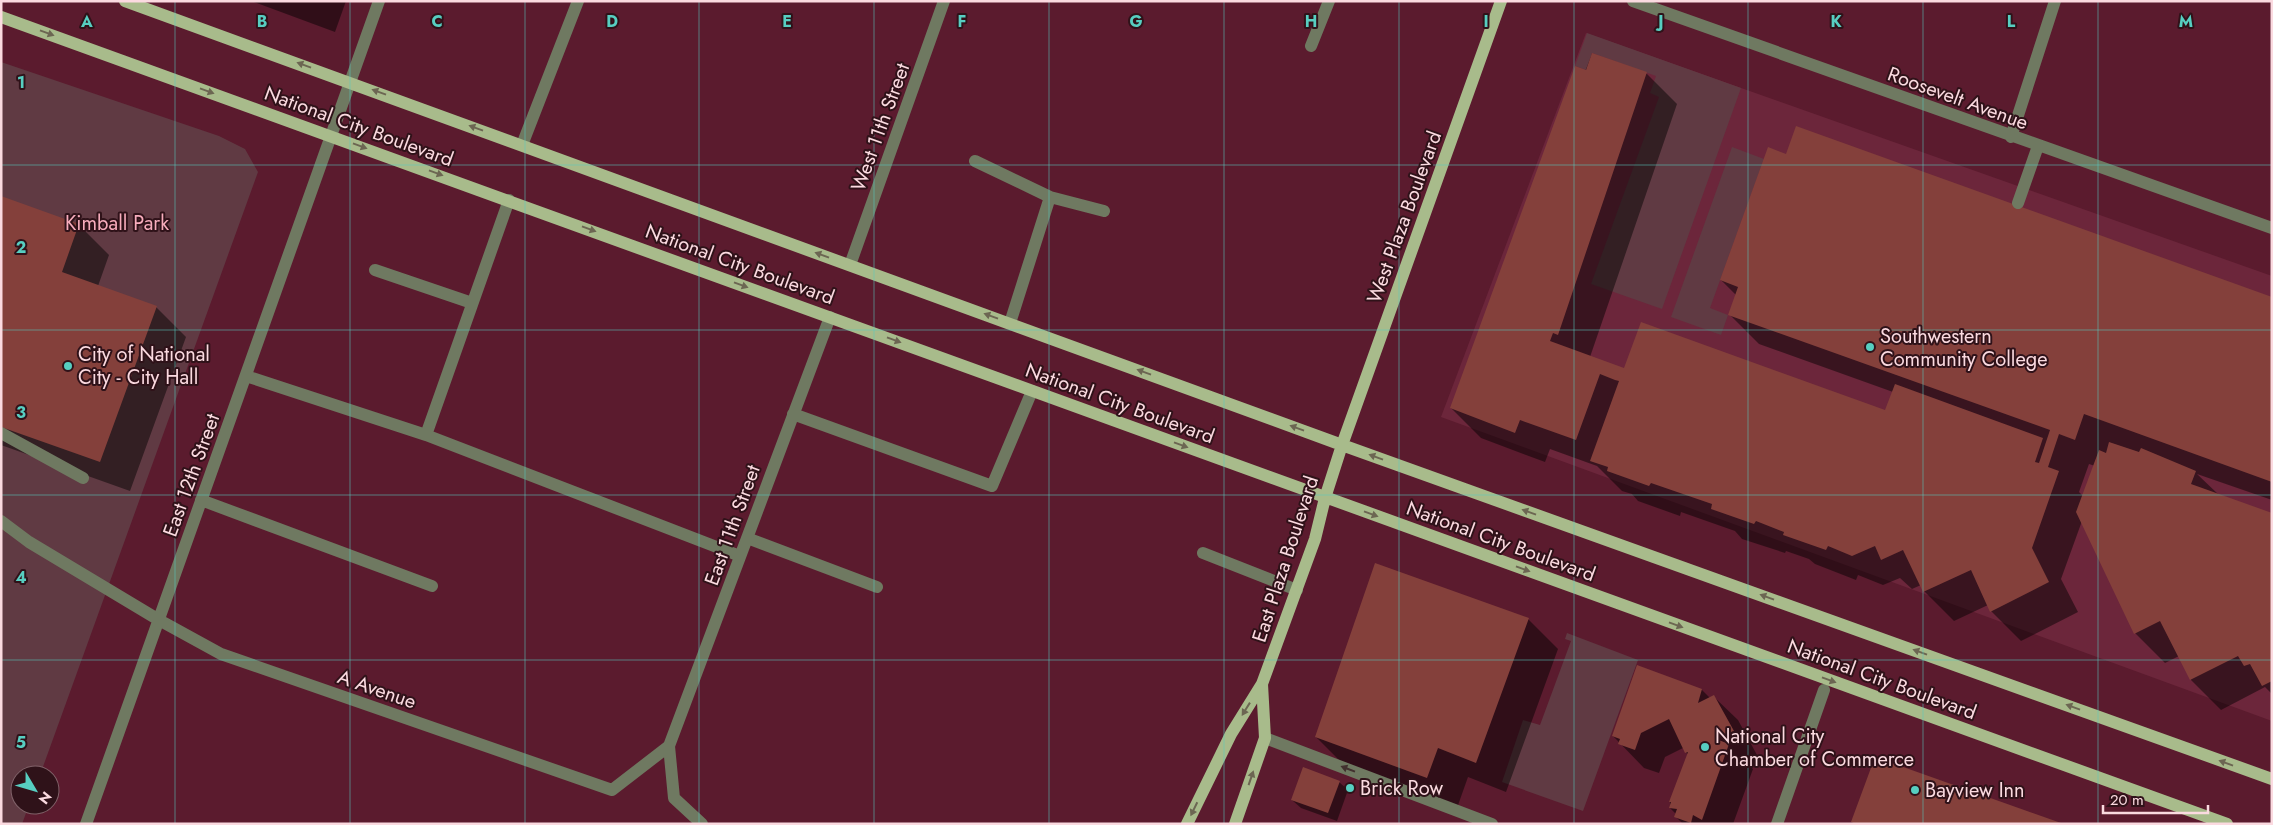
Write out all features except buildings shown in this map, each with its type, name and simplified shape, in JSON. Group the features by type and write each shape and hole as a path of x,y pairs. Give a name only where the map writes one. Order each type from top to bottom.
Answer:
{"main road":[{"name":"National City Boulevard","path":"125,1 1342,445 2272,779"},
{"name":"West Plaza Boulevard","path":"1342,445 1501,1"},
{"name":"National City Boulevard","path":"1,17 331,135 1325,498 2227,824"},
{"name":"East Plaza Boulevard","path":"1187,824 1231,734 1262,684 1315,539 1325,498 1342,445"},
{"name":"East Plaza Boulevard","path":"1235,824 1265,738 1262,684"}],"street":[{"name":"East 12th Street","path":"86,824 379,1"},
{"path":"528,147 578,1"},
{"name":"West 11th Street","path":"850,265 944,1"},
{"path":"1311,46 1329,1"},
{"name":"Roosevelt Avenue","path":"1633,1 2272,228"},
{"path":"2012,136 2056,1"},
{"path":"2018,202 2038,146"},
{"path":"975,161 1050,197 1104,211"},
{"path":"1010,323 1050,197"},
{"path":"426,435 508,200"},
{"path":"375,270 472,303"},
{"name":"East 11th Street","path":"669,746 830,317"},
{"path":"246,376 426,435 740,556"},
{"path":"793,414 992,486 1032,391"},
{"path":"1,433 83,478"},
{"path":"202,500 432,586"},
{"name":"A Avenue","path":"1,521 29,542 159,620 221,654 612,790 669,746"},
{"path":"747,538 877,587"},
{"path":"1203,553 1297,590"},
{"path":"1777,824 1824,690"},
{"path":"1265,738 1492,824"},
{"path":"669,746 674,798 702,824"}],"shaded area":[{"name":"Southwestern Community College","path":"1586,33 2272,276 2272,721 1441,417"}],"green space":[{"path":"1587,33 1741,88 1662,309 1591,284 1659,97 1650,93 1656,76 1592,53 1586,70 1575,66"},
{"name":"Kimball Park","path":"1,62 219,136 245,149 258,172 44,765 10,765 10,815 25,815 22,824 1,824"},
{"path":"1732,147 1764,159 1710,308 1728,315 1721,335 1671,317"},
{"path":"1567,633 1638,660 1583,811 1502,782 1523,720 1540,725 1571,641 1565,639"}],"place":[{"name":"Southwestern Community College","path":"1870,347"},
{"name":"City of National City - City Hall","path":"68,366"},
{"name":"National City Chamber of Commerce","path":"1705,747"},
{"name":"Brick Row","path":"1350,788"},
{"name":"Bayview Inn","path":"1915,790"}]}
